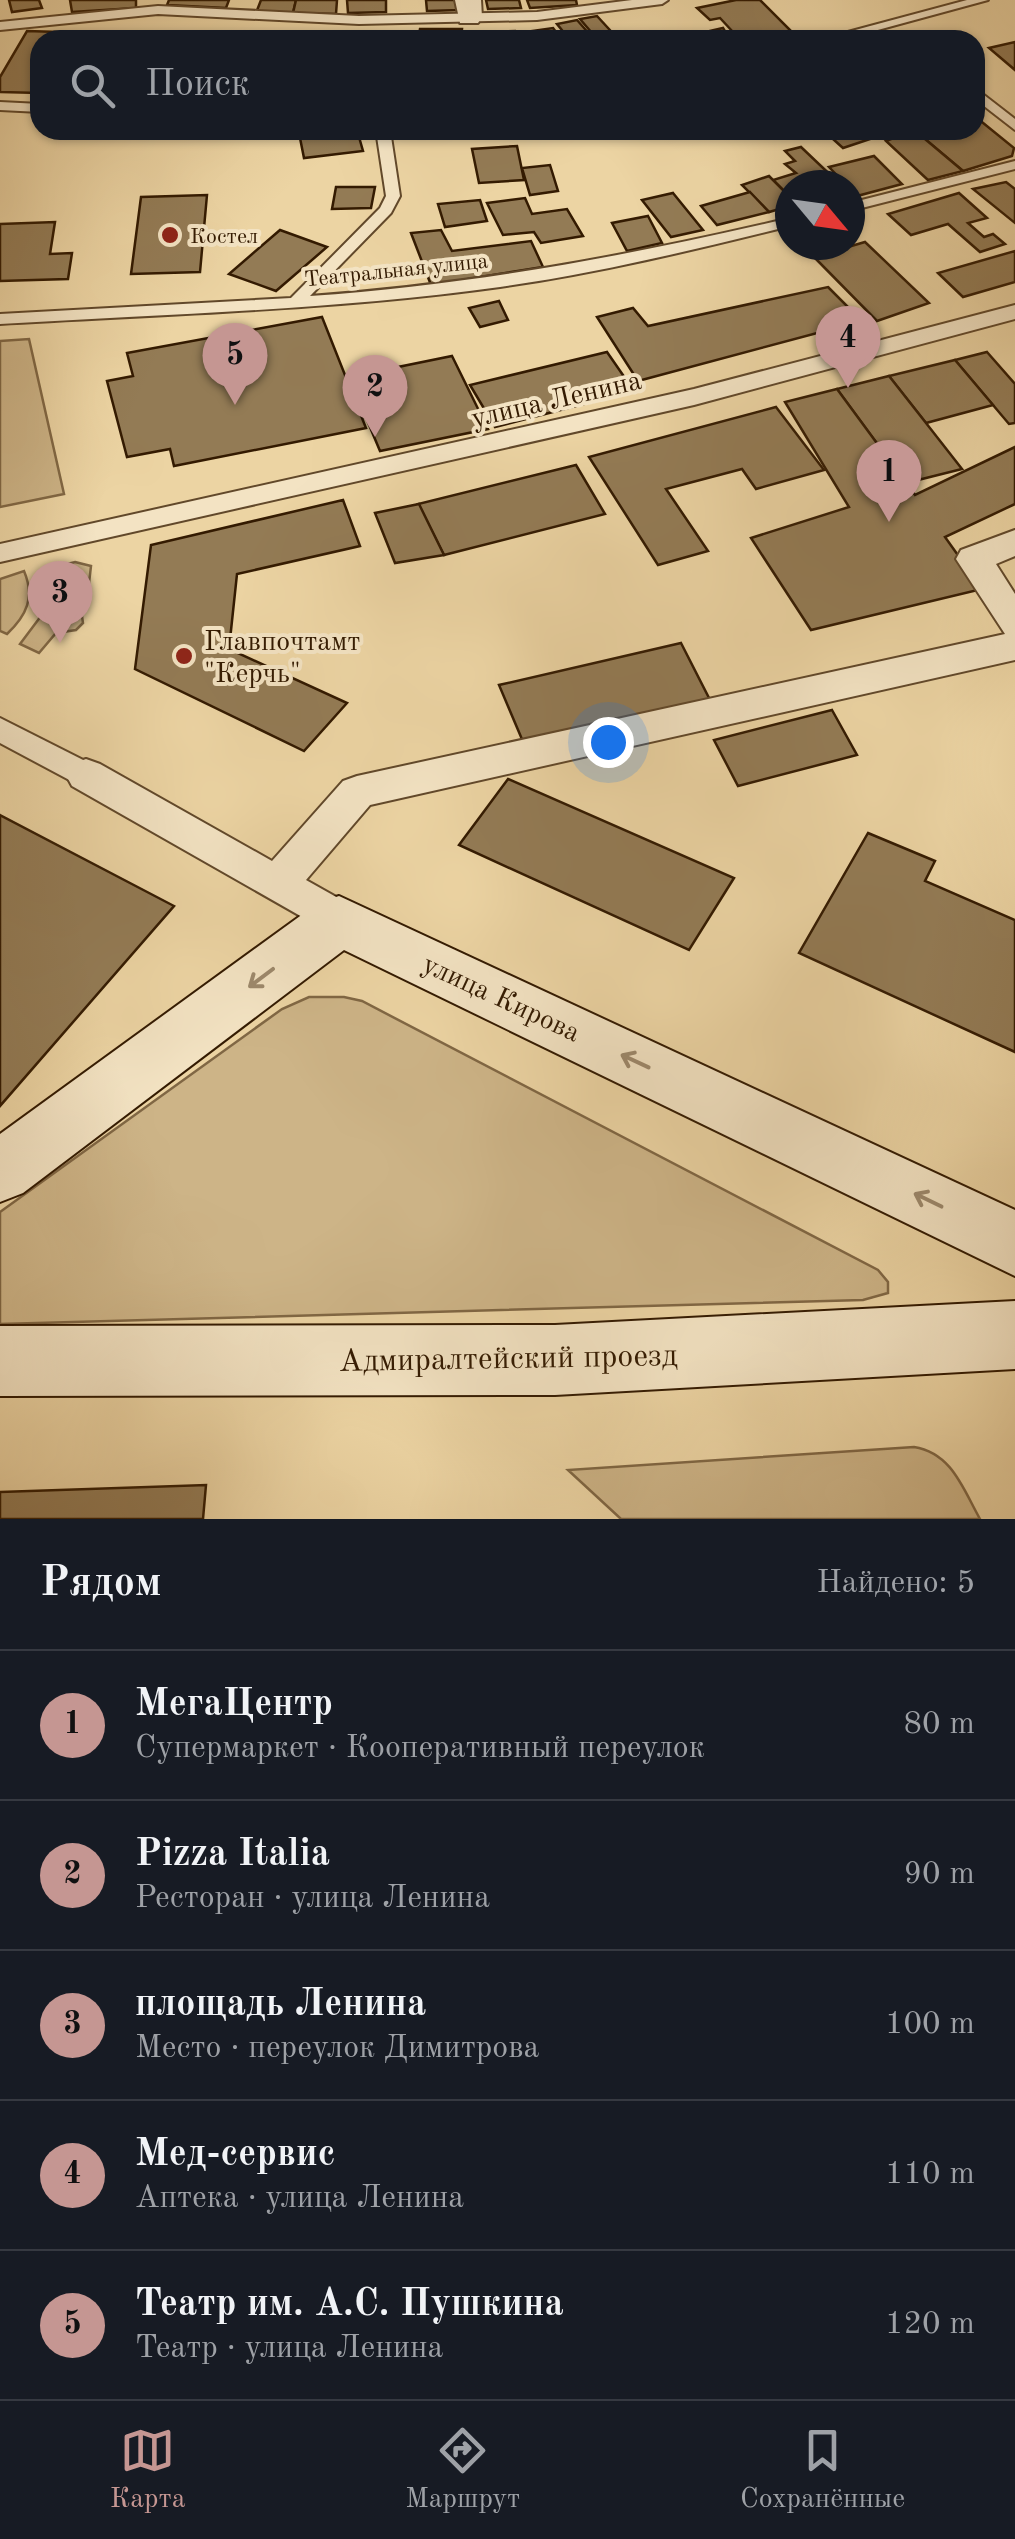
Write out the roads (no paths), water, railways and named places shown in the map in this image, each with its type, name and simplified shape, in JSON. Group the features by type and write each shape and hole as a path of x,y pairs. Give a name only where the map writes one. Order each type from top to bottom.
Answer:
{"main road":[{"path":"0,1172 339,920"},
{"name":"улица Кирова","path":"339,920 1015,1244"},
{"name":"Адмиралтейский проезд","path":"0,1361 555,1360 1015,1335"}],"street":[{"name":"улица Ленина","path":"0,554 694,398 1015,312"},
{"path":"1015,542 974,559 1015,624"},
{"path":"277,884 356,792 1015,646"},
{"name":"улица Кирова","path":"0,729 339,920"}],"lane":[{"path":"0,26 158,10 358,20 469,9 538,16 662,0"},
{"path":"864,30 982,0"},
{"path":"985,100 1015,126"},
{"path":"0,106 30,108"},
{"path":"295,302 386,210 393,196 385,140"},
{"path":"865,203 1015,165"},
{"name":"Театральная улица","path":"0,319 295,302 465,287 657,255 775,226"}],"place":[{"name":"Костел","path":"170,235"},
{"name":"Мед-сервис","path":"848,388"},
{"name":"Театр им. А.С. Пушкина","path":"235,405"},
{"name":"Pizza Italia","path":"375,437"},
{"name":"МегаЦентр","path":"889,522"},
{"name":"площадь Ленина","path":"60,643"},
{"name":"Главпочтамт \"Керчь\"","path":"184,656"}]}
